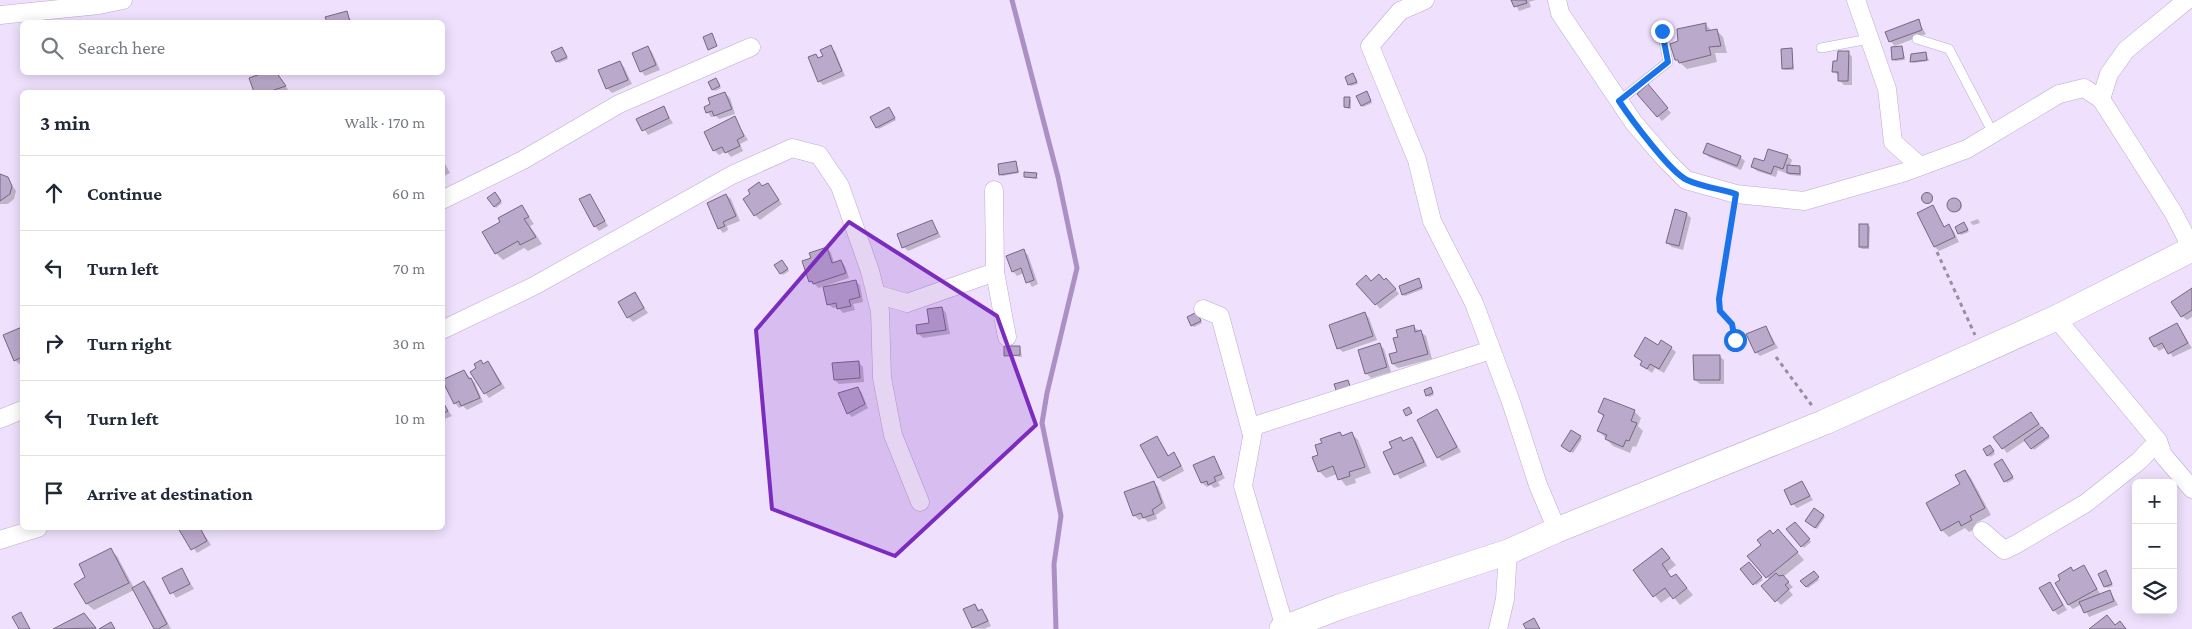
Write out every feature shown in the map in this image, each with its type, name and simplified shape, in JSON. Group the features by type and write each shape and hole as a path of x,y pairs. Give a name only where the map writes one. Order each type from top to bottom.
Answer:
{"street":[{"path":"0,15 45,5 123,0"},
{"path":"1425,0 1400,10 1370,46 1417,160 1432,221 1474,303 1538,485 1557,530"},
{"path":"1491,350 1254,426 1243,486 1292,627 1339,607 1508,552 1557,530 1825,422 2056,318 2192,249 2173,212 2101,99 2084,88 2059,94 1967,149 1920,166 1804,201 1736,194 1686,180 1634,123 1560,13 1557,0"},
{"path":"1856,0 1887,89 1893,142 1920,166"},
{"path":"2101,99 2109,74 2126,50 2188,0"},
{"path":"445,199 523,160 619,104 751,47"},
{"path":"445,329 534,286 732,175 792,148 819,155 840,186 870,270 880,312 882,378 893,435 920,502"},
{"path":"994,190 995,272 1007,337"},
{"path":"876,294 907,303 995,272"},
{"path":"1203,309 1220,316 1252,436"},
{"path":"2056,318 2158,441 2163,455 2192,488"},
{"path":"0,419 20,411"},
{"path":"1982,531 2004,550 2015,545 2086,503 2139,460 2158,441"},
{"path":"0,540 32,530"},
{"path":"1498,629 1504,599 1508,552"}],"lane":[{"path":"1619,101 1668,62 1662,31"},
{"path":"1821,48 1869,39"},
{"path":"1917,40 1949,49 1993,133"}],"path":[{"path":"1735,340 1732,324 1720,311 1719,299 1736,194"},
{"path":"1936,252 1982,351"},
{"path":"1776,357 1825,422"}],"highlighted area":[{"path":"849,222 997,316 1036,425 895,556 772,509 756,330"}],"building":[{"path":"1511,0 1526,0 1527,3 1514,7"},
{"path":"347,11 349,20 326,20 325,17"},
{"path":"1919,19 1922,30 1889,42 1885,32"},
{"path":"1706,23 1706,31 1717,29 1721,46 1709,47 1711,55 1679,63 1678,60 1675,60 1670,44 1678,41 1677,29"},
{"path":"712,33 717,46 708,50 703,37"},
{"path":"831,45 842,71 818,82 808,57 816,54 818,58 823,56 820,50"},
{"path":"648,46 656,65 640,72 632,53"},
{"path":"1902,46 1904,58 1892,60 1891,47"},
{"path":"562,47 567,57 556,62 551,52"},
{"path":"1792,48 1793,68 1782,69 1781,49"},
{"path":"1838,51 1849,51 1848,81 1838,81 1838,72 1832,72 1833,61 1837,61"},
{"path":"1926,52 1927,60 1910,62 1911,54"},
{"path":"620,61 628,80 606,89 598,70"},
{"path":"1353,73 1357,82 1348,85 1345,77"},
{"path":"258,75 278,75 286,86 274,90 253,90 249,78"},
{"path":"716,78 720,86 712,90 708,82"},
{"path":"1648,84 1668,108 1657,117 1637,94"},
{"path":"1367,91 1371,101 1361,106 1356,96"},
{"path":"725,92 732,109 714,116 712,111 706,113 704,107 710,104 708,98"},
{"path":"1344,97 1350,97 1349,108 1344,107"},
{"path":"664,106 669,118 642,131 636,119"},
{"path":"889,107 895,118 876,128 870,117"},
{"path":"735,116 744,136 737,140 740,146 725,153 722,147 713,151 704,132"},
{"path":"1707,143 1741,156 1737,166 1703,153"},
{"path":"1768,149 1788,155 1783,169 1774,166 1771,174 1751,167 1754,158 1764,161"},
{"path":"1016,161 1018,172 999,175 998,164"},
{"path":"1787,165 1800,166 1800,174 1787,173"},
{"path":"1024,172 1037,173 1036,178 1024,177"},
{"path":"0,174 8,177 12,186 10,194 0,201"},
{"path":"759,182 762,186 768,183 779,200 754,216 743,199 750,194 748,190"},
{"path":"495,192 501,201 494,207 487,198"},
{"path":"1927,192 1933,198 1927,204 1921,198"},
{"path":"590,194 605,221 594,227 579,199"},
{"path":"726,194 736,216 723,222 725,226 718,229 707,203"},
{"path":"1954,198 1959,200 1961,205 1959,210 1954,212 1949,210 1947,205 1949,200"},
{"path":"522,205 529,217 524,219 536,237 520,245 518,241 495,254 482,232 500,222 498,218"},
{"path":"1933,205 1944,227 1949,224 1955,237 1934,247 1917,213"},
{"path":"1675,209 1687,213 1679,246 1666,243"},
{"path":"932,220 938,233 902,248 897,234"},
{"path":"1964,222 1968,230 1958,234 1955,227"},
{"path":"1859,224 1868,224 1868,247 1859,247"},
{"path":"827,247 832,263 841,260 846,273 813,284 812,281 809,282 802,261 811,258 809,253"},
{"path":"1024,249 1034,280 1026,283 1021,268 1012,272 1006,256"},
{"path":"782,260 788,269 780,274 774,265"},
{"path":"1379,274 1384,280 1386,278 1396,289 1375,305 1356,284 1366,275 1371,281"},
{"path":"1419,278 1422,287 1402,295 1399,286"},
{"path":"856,280 860,297 849,300 851,306 837,309 836,303 827,305 823,287"},
{"path":"2192,288 2192,310 2181,317 2171,302"},
{"path":"635,292 644,308 627,318 618,302"},
{"path":"942,307 946,330 917,334 916,325 929,323 927,309"},
{"path":"1197,312 1201,321 1191,326 1187,317"},
{"path":"1365,312 1373,336 1337,349 1329,325"},
{"path":"2177,323 2188,343 2168,354 2162,343 2154,347 2149,338"},
{"path":"1414,325 1415,332 1421,330 1428,354 1392,364 1389,354 1397,352 1393,338 1398,337 1396,330"},
{"path":"1766,326 1774,344 1755,353 1746,334"},
{"path":"20,328 20,358 14,361 3,335"},
{"path":"1645,337 1658,345 1661,340 1672,347 1659,369 1650,364 1647,369 1640,365 1642,361 1634,356"},
{"path":"1380,343 1387,367 1365,374 1358,350"},
{"path":"1004,346 1020,346 1020,355 1004,356"},
{"path":"1693,355 1720,355 1720,380 1694,380"},
{"path":"481,360 483,364 488,361 501,384 484,394 470,372 476,368 474,364"},
{"path":"859,361 860,378 834,380 832,363"},
{"path":"464,370 469,379 471,378 480,398 461,406 459,401 454,404 445,386 445,379"},
{"path":"1348,380 1351,389 1337,393 1334,384"},
{"path":"858,387 865,404 847,414 838,393"},
{"path":"1431,387 1433,393 1426,396 1424,390"},
{"path":"1604,398 1635,410 1631,421 1637,423 1629,441 1626,440 1623,447 1605,439 1607,435 1597,431 1604,415 1598,412"},
{"path":"1409,407 1412,413 1406,416 1403,410"},
{"path":"1437,409 1457,447 1437,458 1417,420"},
{"path":"2031,412 2039,424 2002,449 1993,437"},
{"path":"2042,427 2049,436 2031,449 2024,440"},
{"path":"1571,430 1581,436 1570,452 1561,446"},
{"path":"1340,432 1342,436 1352,432 1365,467 1349,472 1350,476 1338,480 1333,466 1318,472 1312,457 1318,455 1315,445 1322,443 1320,439"},
{"path":"1157,436 1168,456 1174,452 1181,466 1158,478 1140,445"},
{"path":"1401,437 1403,441 1412,437 1424,462 1394,475 1383,452 1392,448 1389,442"},
{"path":"1990,445 1994,451 1987,456 1983,449"},
{"path":"1214,456 1222,474 1214,477 1216,481 1208,485 1207,481 1201,483 1193,465"},
{"path":"2002,459 2013,477 2004,482 1994,464"},
{"path":"1965,470 1985,508 1970,516 1972,520 1961,526 1959,521 1941,531 1926,503 1960,484 1955,475"},
{"path":"1154,481 1162,503 1152,510 1154,514 1143,518 1141,513 1133,516 1124,492"},
{"path":"1802,481 1810,496 1791,505 1784,490"},
{"path":"1814,508 1824,515 1815,528 1805,521"},
{"path":"1795,522 1810,539 1801,547 1786,529"},
{"path":"1778,529 1798,552 1766,578 1747,556 1761,545 1757,540 1770,530 1773,534"},
{"path":"179,530 201,530 207,541 191,550"},
{"path":"111,548 129,583 86,604 74,584 85,577 79,564"},
{"path":"1662,548 1670,558 1662,564 1671,577 1676,574 1687,588 1673,599 1665,588 1653,597 1633,570"},
{"path":"1749,562 1762,577 1753,585 1740,569"},
{"path":"2084,565 2097,589 2068,605 2055,583 2060,580 2058,575 2071,567 2073,571"},
{"path":"182,568 190,584 170,594 162,578"},
{"path":"2106,570 2112,584 2104,587 2098,574"},
{"path":"1814,571 1819,577 1806,587 1800,581"},
{"path":"1776,573 1779,576 1783,575 1789,582 1785,585 1789,589 1775,602 1761,586"},
{"path":"144,581 167,624 158,629 154,629 132,588"},
{"path":"2050,582 2063,605 2053,611 2039,588"},
{"path":"2110,590 2114,601 2084,613 2079,602"},
{"path":"975,604 978,611 982,609 988,621 972,628 963,609"},
{"path":"21,612 30,629 19,629 12,617"},
{"path":"84,613 96,628 53,629"},
{"path":"2107,615 2115,625 2120,621 2126,629 2089,629"},
{"path":"1534,618 1540,629 1526,629 1523,624"},
{"path":"111,622 115,629 99,629"}],"waterway":[{"path":"1012,0 1058,177 1077,268 1047,393 1042,423 1061,516 1054,564 1056,629"}],"route":[{"path":"1662,31 1668,62 1619,101 1634,123 1686,180 1736,194 1719,299 1720,311 1732,324 1735,340"}]}
